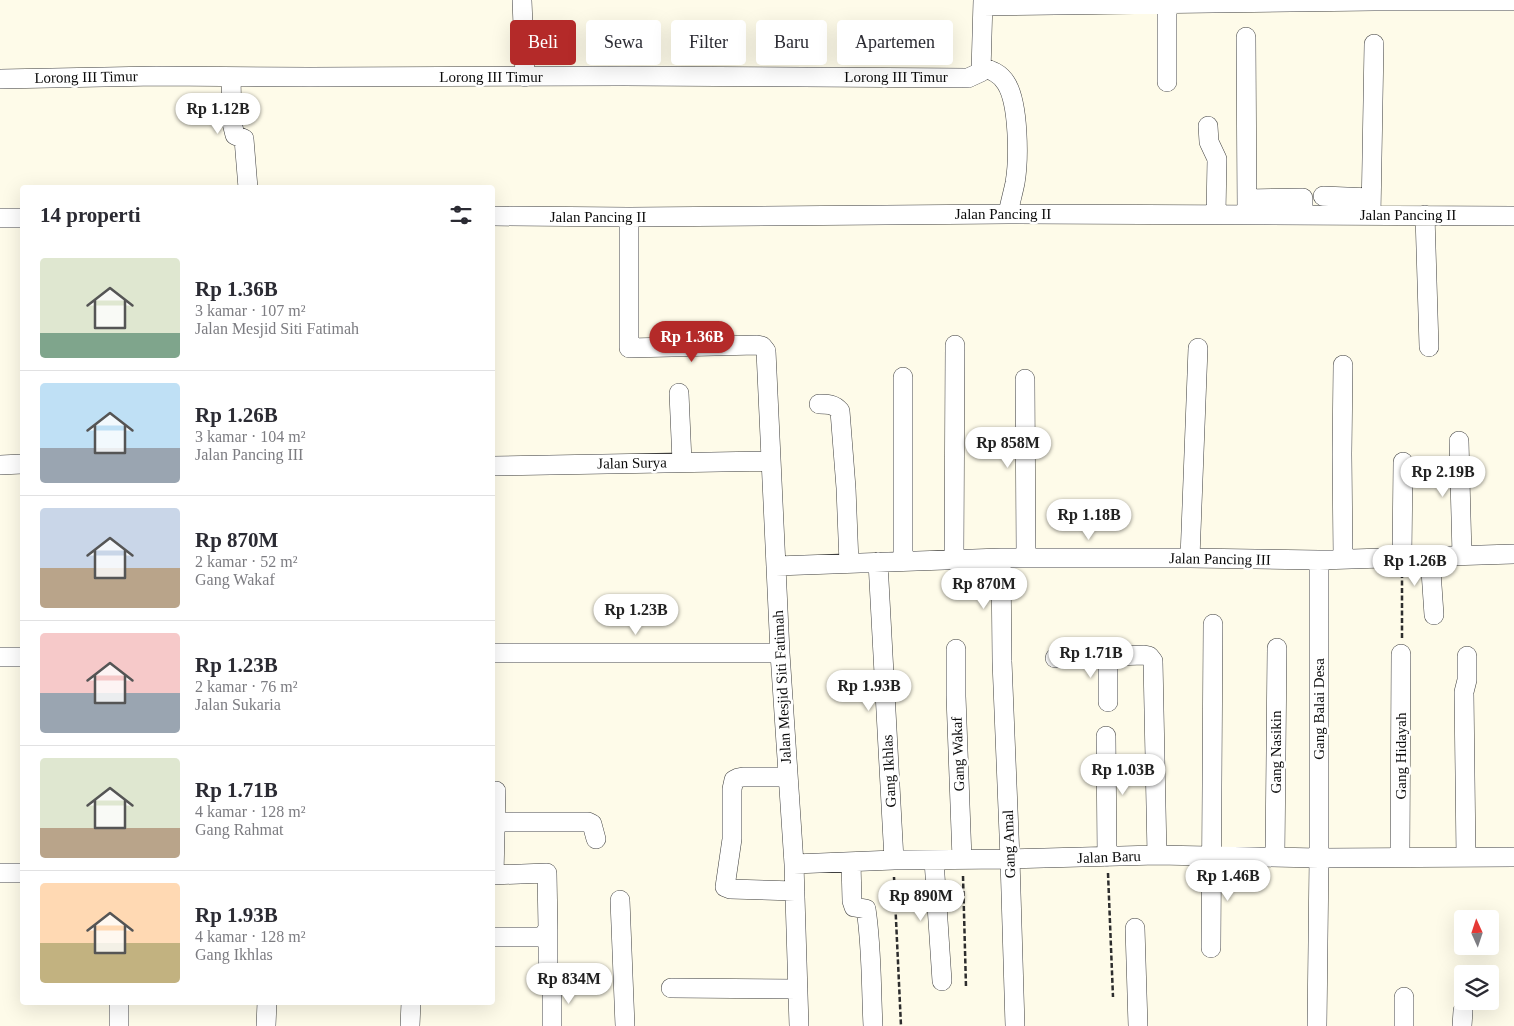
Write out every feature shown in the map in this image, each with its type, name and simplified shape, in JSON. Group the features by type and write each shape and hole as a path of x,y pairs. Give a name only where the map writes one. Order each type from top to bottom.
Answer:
{"street":[{"path":"522,0 525,77"},
{"path":"1162,2 1167,82"},
{"path":"1008,214 1016,182 1018,156 1016,123 1012,96 1006,83 996,72 981,70 983,3 1514,2"},
{"path":"1246,37 1247,207"},
{"path":"1323,196 1371,206 1374,44"},
{"name":"Lorong III Timur","path":"0,79 156,76 968,78 981,70"},
{"path":"231,77 232,123 235,134 244,139 248,185"},
{"path":"1208,126 1209,142 1216,159 1216,214"},
{"name":"Jalan Pancing II","path":"495,216 1216,214 1247,207 1303,215 1371,206 1425,215 1514,216"},
{"path":"1425,215 1429,347"},
{"name":"Jalan Mesjid Siti Fatimah","path":"629,217 629,348 757,345 765,349 767,358 780,652 794,864 799,1026"},
{"path":"0,218 20,218"},
{"path":"954,560 955,345"},
{"path":"1190,558 1198,348"},
{"path":"1343,365 1343,559"},
{"path":"903,377 903,561"},
{"path":"1025,379 1026,558"},
{"path":"679,392 682,462"},
{"path":"819,404 830,404 836,406 840,411 849,564"},
{"path":"1459,440 1462,555"},
{"name":"Jalan Surya","path":"495,466 771,461"},
{"path":"1402,557 1403,462"},
{"path":"0,465 20,464"},
{"name":"Jalan Pancing III","path":"776,566 1001,558 1319,560 1514,554"},
{"path":"1430,556 1434,616"},
{"name":"Gang Amal","path":"1001,558 1002,661 1015,1026"},
{"name":"Gang Balai Desa","path":"1317,1026 1319,560"},
{"name":"Gang Ikhlas","path":"878,562 894,860"},
{"path":"1211,948 1213,624"},
{"name":"Gang Nasikin","path":"1275,857 1277,648"},
{"name":"Gang Wakaf","path":"956,649 962,859"},
{"path":"495,653 780,652"},
{"name":"Gang Hidayah","path":"1400,857 1402,654"},
{"path":"1055,658 1144,655 1149,656 1153,661 1157,855"},
{"path":"0,657 20,656"},
{"path":"1108,656 1108,702"},
{"path":"1466,857 1464,692 1467,680 1467,656"},
{"path":"1106,736 1107,857"},
{"path":"788,777 743,777 734,780 732,789 732,839 725,887 730,889 795,891"},
{"path":"496,791 495,822 588,822 592,824 596,839"},
{"name":"Jalan Baru","path":"794,864 894,860 1157,855 1319,858 1514,857"},
{"path":"934,860 942,982"},
{"path":"851,862 852,902 854,907 866,909 871,960 873,1026"},
{"path":"0,873 20,873"},
{"path":"495,875 547,873 548,966"},
{"path":"620,900 624,1026"},
{"path":"1135,928 1138,1026"},
{"path":"495,937 542,937 548,930"},
{"path":"672,988 798,989"},
{"path":"552,989 552,1026"},
{"path":"1404,997 1404,1026"},
{"path":"119,1005 119,1026"},
{"path":"266,1005 266,1026"},
{"path":"410,1026 411,1005"}],"path":[{"path":"1402,557 1402,654"},
{"path":"1107,857 1113,997"},
{"path":"962,859 966,987"},
{"path":"894,860 900,1026"}]}
